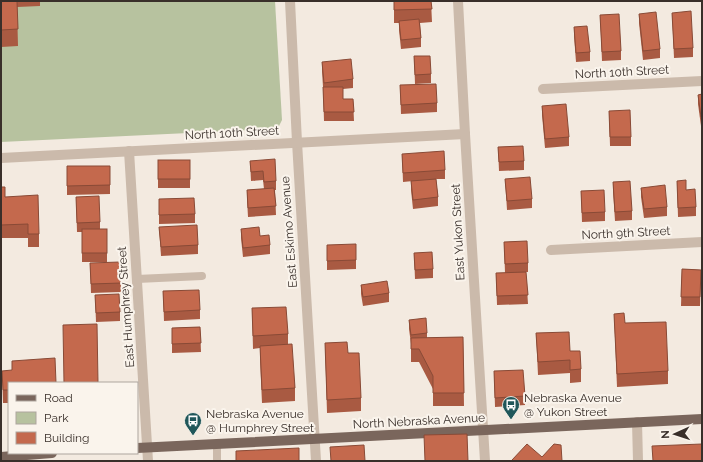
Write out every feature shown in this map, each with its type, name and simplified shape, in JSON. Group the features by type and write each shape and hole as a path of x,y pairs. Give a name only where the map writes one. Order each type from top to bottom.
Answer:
{"main road":[{"name":"North Nebraska Avenue","path":"138,448 702,419"},
{"path":"1,457 39,454"}],"street":[{"name":"East Eskimo Avenue","path":"290,1 316,461"},
{"name":"East Yukon Street","path":"458,1 485,461"},
{"name":"North 10th Street","path":"543,88 702,81"},
{"name":"North 10th Street","path":"1,158 465,134"},
{"name":"East Humphrey Street","path":"129,151 148,461"},
{"name":"North 9th Street","path":"551,250 702,242"},
{"path":"637,422 638,461"}],"lane":[{"path":"137,279 202,276"},
{"path":"216,444 217,461"}],"green space":[{"path":"1,1 275,1 282,120 279,126 273,129 1,142"}],"building":[{"path":"1,1 17,1 18,29 1,30"},
{"path":"394,1 431,1 432,9 394,10"},
{"path":"691,11 693,48 674,49 672,13"},
{"path":"656,12 660,49 643,51 639,14"},
{"path":"619,14 621,51 602,52 600,15"},
{"path":"419,19 421,38 401,40 399,21"},
{"path":"587,26 590,52 576,53 574,27"},
{"path":"414,56 430,56 431,74 415,75"},
{"path":"351,59 353,79 324,83 322,62"},
{"path":"436,84 437,103 401,105 400,85"},
{"path":"323,87 343,87 343,99 353,99 354,112 324,112"},
{"path":"702,94 702,117 701,117 698,95"},
{"path":"566,104 569,137 545,139 542,106"},
{"path":"630,110 631,137 610,137 609,111"},
{"path":"523,146 524,161 499,162 498,147"},
{"path":"444,151 445,170 403,173 402,154"},
{"path":"275,159 276,181 264,182 263,171 251,172 250,161"},
{"path":"158,160 190,160 190,179 158,179"},
{"path":"67,166 110,166 110,185 67,186"},
{"path":"530,177 532,199 507,201 505,179"},
{"path":"436,179 438,197 413,200 411,181"},
{"path":"686,180 686,190 695,189 696,207 678,208 677,181"},
{"path":"630,181 632,211 615,212 613,182"},
{"path":"665,185 667,207 644,209 641,188"},
{"path":"1,187 5,187 5,197 38,195 39,234 28,234 28,224 1,225"},
{"path":"274,188 276,206 248,208 247,190"},
{"path":"604,190 605,212 582,213 581,191"},
{"path":"99,196 100,222 77,223 76,197"},
{"path":"194,198 195,214 159,215 159,199"},
{"path":"197,225 198,245 161,247 159,227"},
{"path":"259,227 260,236 269,235 270,245 243,248 241,229"},
{"path":"82,229 107,229 107,253 82,253"},
{"path":"527,241 528,263 505,264 504,242"},
{"path":"356,244 356,260 327,261 327,245"},
{"path":"432,252 433,269 415,270 414,253"},
{"path":"120,262 121,283 91,284 90,263"},
{"path":"682,269 701,270 700,297 681,297"},
{"path":"526,272 528,295 497,296 496,273"},
{"path":"387,281 389,293 363,297 361,285"},
{"path":"199,290 200,310 164,312 163,291"},
{"path":"119,294 120,312 96,313 95,295"},
{"path":"286,307 288,334 253,336 252,308"},
{"path":"624,313 625,323 666,322 668,371 617,374 614,314"},
{"path":"426,318 427,333 411,335 409,320"},
{"path":"97,324 98,382 64,382 63,325"},
{"path":"200,327 201,343 172,344 172,328"},
{"path":"569,332 570,351 580,351 581,369 570,370 570,360 538,362 536,333"},
{"path":"463,337 464,393 433,393 433,376 419,349 411,349 411,338"},
{"path":"347,342 348,353 359,353 361,398 327,400 325,343"},
{"path":"292,344 295,388 262,390 260,346"},
{"path":"55,358 56,382 8,382 8,390 3,390 2,371 12,370 12,361"},
{"path":"523,370 525,396 495,398 494,371"},
{"path":"467,434 468,461 425,461 424,435"},
{"path":"527,444 542,457 554,444 561,445 562,461 513,461 512,460"},
{"path":"702,444 702,461 653,461 652,446"},
{"path":"364,445 365,461 331,461 330,447"},
{"path":"299,448 299,461 236,461 236,451"}],"place":[{"name":"Nebraska Avenue @ Yukon Street","path":"511,420"},
{"name":"Nebraska Avenue @ Humphrey Street","path":"193,436"}]}
